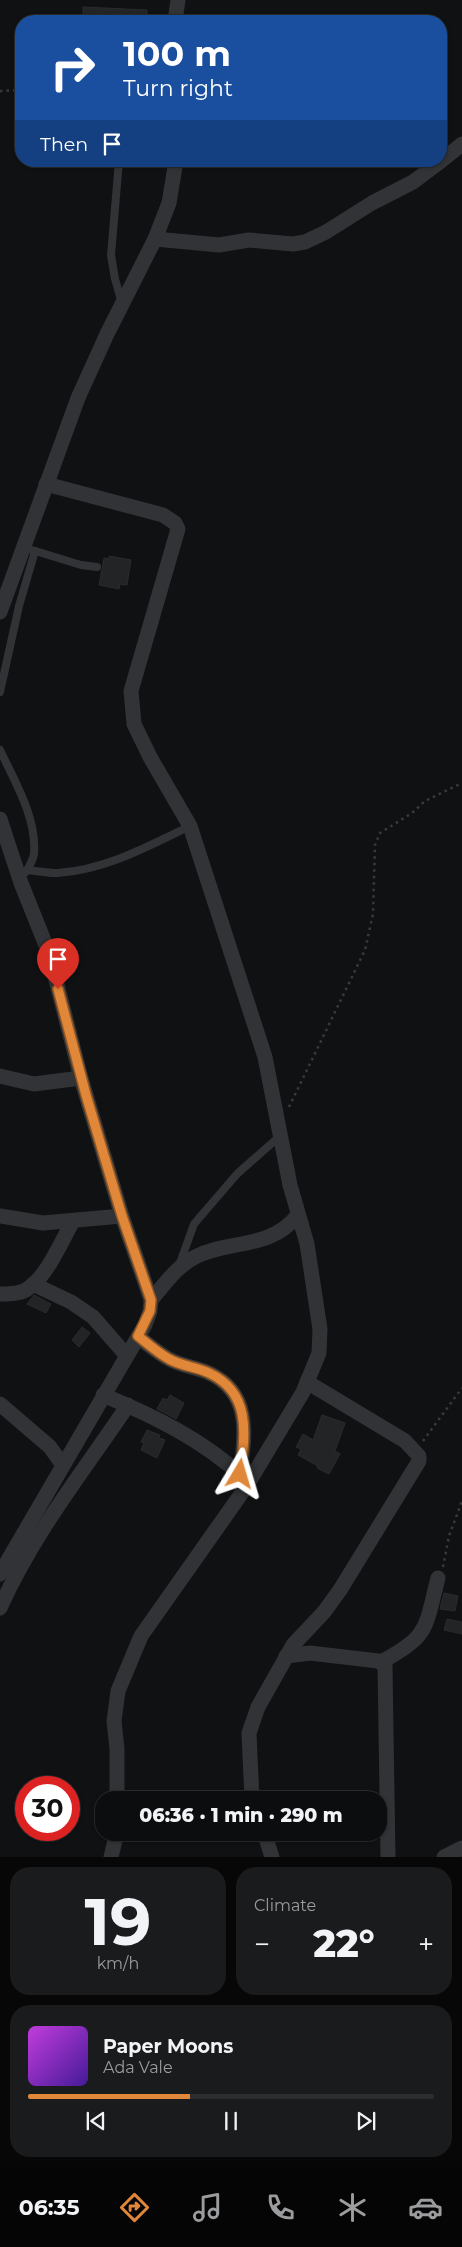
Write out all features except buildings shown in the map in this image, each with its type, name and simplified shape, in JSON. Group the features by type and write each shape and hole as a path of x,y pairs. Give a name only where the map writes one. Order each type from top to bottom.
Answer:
{"street":[{"path":"176,15 178,0"},
{"path":"447,156 462,144"},
{"path":"0,612 29,549 46,484 78,398 155,238 169,203 175,167"},
{"path":"155,238 218,245 249,240 293,244 305,242 326,232 372,203 413,182 433,167"},
{"path":"46,484 163,515 175,523 178,530 132,691 134,724 150,757 190,826 265,1057 290,1185 307,1244 320,1329 319,1353 303,1392 244,1478 141,1636 118,1690 114,1721 117,1791"},
{"path":"0,819 24,876 49,953 81,1078 122,1216 151,1300 150,1311 127,1356 1,1570"},
{"path":"0,1076 34,1084 81,1078"},
{"path":"151,1300 178,1270 193,1258 206,1252 274,1236 288,1228 298,1215"},
{"path":"0,1216 44,1224 122,1216"},
{"path":"0,1294 15,1294 33,1284 73,1221"},
{"path":"33,1284 71,1302 93,1317 127,1356"},
{"path":"138,1336 170,1360 209,1373 226,1383 238,1400 244,1419 244,1478"},
{"path":"252,1791 249,1733 258,1707 293,1645 324,1612 340,1590 419,1461 419,1456 405,1441 307,1382"},
{"path":"104,1395 189,1435 220,1456 244,1478"},
{"path":"0,1404 50,1447 62,1464"},
{"path":"0,1608 33,1542 64,1494 95,1454 128,1405"},
{"path":"286,1656 310,1653 382,1662 404,1650 422,1632 428,1619 438,1578"},
{"path":"382,1662 385,1666 388,1857"},
{"path":"111,1857 115,1841"},
{"path":"267,1841 272,1857"},
{"path":"444,1857 462,1848"}],"lane":[{"path":"118,167 111,255 122,305"},
{"path":"0,692 19,606 29,549 81,565 97,567"},
{"path":"0,750 28,811 34,836 34,856 24,876"},
{"path":"24,876 85,869 138,852 190,826"},
{"path":"178,1270 194,1224 237,1174 280,1132"}],"path":[{"path":"0,91 15,90"},
{"path":"280,1132 364,950 373,914 375,845 380,833 412,813 425,801 462,783"},
{"path":"415,1451 462,1388"},
{"path":"438,1578 444,1565 449,1536 462,1501"}],"route":[{"path":"58,989 81,1078 122,1216 151,1300 150,1311 145,1325 138,1336 170,1360 209,1373 226,1383 238,1400 244,1419 244,1442 240,1474"}]}
